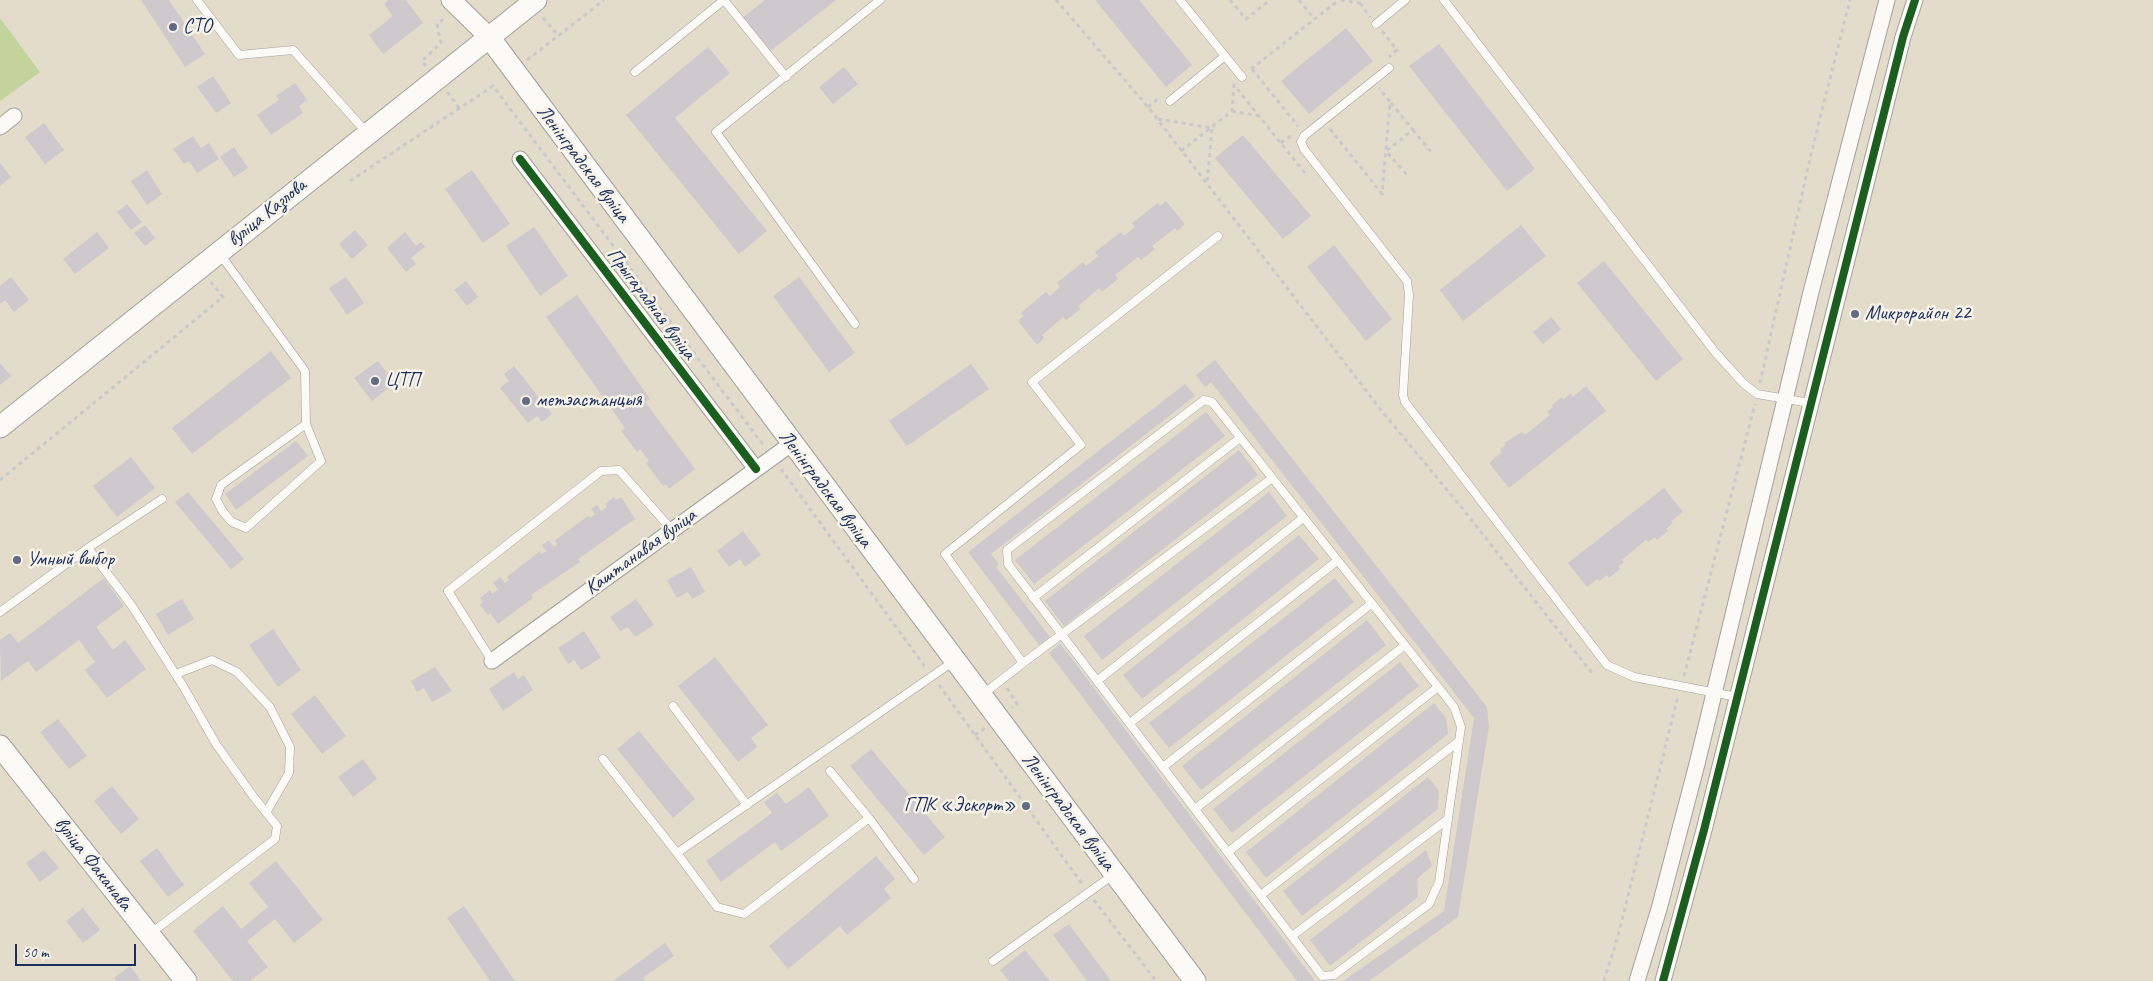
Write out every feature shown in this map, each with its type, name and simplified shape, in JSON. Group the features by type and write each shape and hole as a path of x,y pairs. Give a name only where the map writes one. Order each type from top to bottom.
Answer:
{"main road":[{"name":"вуліца Казлова","path":"0,427 533,2"},
{"name":"Ленінградская вуліца","path":"489,37 1193,980"},
{"name":"вуліца Факанава","path":"0,746 186,981"}],"street":[{"name":"Ленінградская вуліца","path":"452,0 489,37"},
{"path":"1637,981 1659,910 1715,692 1784,400 1887,0"},
{"path":"1663,981 1914,0"},
{"path":"0,127 14,116"},
{"name":"Прыгарадная вуліца","path":"520,159 756,469"},
{"name":"Каштанавая вуліца","path":"492,660 791,444"}],"lane":[{"path":"197,0 239,55 292,50 367,133"},
{"path":"635,72 724,0 786,77"},
{"path":"855,324 716,132 880,0"},
{"path":"1180,0 1242,77"},
{"path":"1376,24 1405,0"},
{"path":"1444,0 1715,352 1743,383 1757,394 1810,403"},
{"path":"1170,101 1225,56"},
{"path":"1390,68 1304,136 1301,142 1304,149 1407,281 1409,295 1403,395 1409,409 1607,665 1634,677 1737,696"},
{"path":"1023,663 945,554 1081,445 1032,382 1218,236"},
{"path":"219,252 305,371 306,424 321,461 246,528 232,522 223,512 216,499 221,485 306,424"},
{"path":"1204,400 1212,402 1272,479 1454,707 1461,727 1439,882 1429,904 1334,975 1322,976 1008,564 1007,550 1204,400"},
{"path":"1033,598 1240,438"},
{"path":"492,660 448,591 601,471 619,470 672,530"},
{"path":"981,696 1272,479"},
{"path":"0,612 88,548 162,499"},
{"path":"1097,681 1303,518"},
{"path":"88,548 132,606 176,674 216,744 253,796 278,826 275,839 149,934"},
{"path":"1130,724 1337,561"},
{"path":"1163,767 1371,604"},
{"path":"1194,808 1404,646"},
{"path":"176,674 212,660 237,672 270,706 290,748 289,773 267,811"},
{"path":"677,854 954,661"},
{"path":"1228,852 1438,687"},
{"path":"673,706 747,805"},
{"path":"1261,895 1459,741"},
{"path":"604,759 717,907 744,914 869,818"},
{"path":"830,772 869,818 914,879"},
{"path":"1292,936 1448,819"},
{"path":"993,961 1114,874"}],"path":[{"path":"533,2 559,36 604,0"},
{"path":"1056,0 1148,107 1381,410 1462,508 1592,673"},
{"path":"1230,0 1246,19 1270,0"},
{"path":"1299,0 1314,19"},
{"path":"1261,59 1340,0 1360,3 1397,50 1369,74 1431,152"},
{"path":"1360,3 1364,0"},
{"path":"1604,981 1618,936 1757,394 1812,154 1850,0"},
{"path":"422,61 441,43 437,24"},
{"path":"1252,68 1299,128 1318,113 1382,194 1390,102"},
{"path":"1181,151 1232,111 1234,85 1311,180"},
{"path":"1148,107 1163,96"},
{"path":"1232,111 1259,116"},
{"path":"1157,119 1212,128"},
{"path":"1207,183 1212,128"},
{"path":"1386,151 1413,130"},
{"path":"1386,151 1407,175"},
{"path":"0,480 223,296"},
{"path":"1002,679 1017,704"}],"green space":[{"path":"0,18 40,72 0,101"}],"building":[{"name":"СТО","path":"141,0 169,0 205,54 185,67"},
{"path":"388,0 406,0 423,23 383,54 369,35 393,16 384,4"},
{"path":"765,0 836,0 769,52 742,18"},
{"path":"1095,0 1139,0 1192,65 1166,87"},
{"path":"1346,28 1373,61 1309,114 1281,81"},
{"path":"1439,44 1535,169 1507,191 1409,66"},
{"path":"708,47 730,73 675,118 767,231 739,254 626,115"},
{"path":"844,67 858,84 833,104 819,87"},
{"path":"213,76 231,103 216,113 197,87"},
{"path":"295,83 307,100 299,106 303,113 271,135 257,115 279,100 276,96"},
{"path":"44,123 64,150 45,164 25,137"},
{"path":"1243,135 1311,216 1283,239 1215,158"},
{"path":"193,136 201,148 209,143 219,159 197,173 189,161 184,164 173,149"},
{"path":"234,147 248,168 234,177 220,157"},
{"path":"0,163 11,177 0,186"},
{"path":"147,170 162,194 147,205 131,181"},
{"path":"472,170 510,224 483,243 445,189"},
{"path":"1166,201 1185,224 1177,231 1175,228 1152,246 1155,249 1141,260 1138,257 1115,275 1118,279 1102,292 1099,288 1078,306 1081,309 1066,320 1063,317 1042,335 1044,338 1037,345 1018,321 1024,316 1021,313 1046,292 1050,296 1060,287 1057,283 1083,262 1086,266 1098,256 1095,252 1121,232 1124,236 1135,227 1132,223 1158,203 1160,206"},
{"path":"127,204 142,222 131,230 117,212"},
{"path":"145,225 155,238 145,246 134,233"},
{"path":"1521,225 1546,256 1463,321 1440,290"},
{"path":"534,227 568,276 540,296 506,246"},
{"path":"355,230 368,245 352,259 339,244"},
{"path":"97,232 109,248 75,274 63,259"},
{"path":"405,232 416,246 421,242 425,247 411,258 416,264 406,272 387,248"},
{"path":"1334,245 1392,319 1366,341 1307,267"},
{"path":"1604,261 1683,359 1656,381 1577,283"},
{"path":"11,277 29,300 14,312 5,300 0,304 0,286"},
{"path":"346,277 364,303 347,315 329,288"},
{"path":"799,277 855,353 829,372 773,296"},
{"path":"466,281 478,297 467,306 454,290"},
{"path":"577,295 650,399 645,402 695,469 669,489 666,484 663,486 646,463 649,461 640,449 637,452 621,431 625,428 546,317"},
{"path":"1551,317 1561,329 1543,344 1533,332"},
{"path":"271,351 291,378 192,454 172,428"},
{"path":"1215,360 1487,707 1489,726 1458,917 1369,981 1343,981 1444,911 1474,718 1211,382 1205,387 1196,375"},
{"name":"ЦТП","path":"378,361 395,383 372,401 354,378"},
{"path":"0,363 11,376 0,385"},
{"path":"971,364 989,389 907,446 889,421"},
{"name":"метэастанцыя","path":"514,366 552,414 542,422 537,416 528,423 500,388 509,381 504,374"},
{"path":"1185,384 1195,396 991,554 999,564 996,567 1050,637 1039,645 968,552"},
{"path":"1586,386 1606,411 1509,488 1489,463 1502,452 1500,449 1506,445 1504,443 1522,432 1525,435 1550,415 1547,412 1553,407 1552,405 1562,397 1564,399 1570,393 1573,397"},
{"path":"1206,412 1225,436 1034,584 1015,560"},
{"path":"296,441 308,456 236,510 225,494"},
{"path":"1239,450 1258,475 1064,626 1045,601"},
{"path":"131,457 155,488 117,517 93,486"},
{"path":"1664,488 1683,512 1671,521 1673,523 1666,529 1668,531 1657,540 1655,537 1648,542 1646,540 1622,560 1624,562 1618,567 1620,569 1609,578 1607,575 1599,581 1597,579 1587,587 1568,563"},
{"path":"188,492 244,559 231,569 175,502"},
{"path":"1269,492 1287,516 1102,660 1084,636"},
{"path":"614,497 616,500 621,497 635,519 578,559 580,562 531,595 533,598 498,624 490,613 488,615 480,605 483,602 480,598 490,590 492,594 498,589 493,583 500,577 505,583 509,580 507,577 540,551 542,554 546,551 542,545 549,540 554,547 557,544 555,540 588,516 590,518 595,514 591,509 597,505 601,511 607,507 605,504"},
{"path":"743,531 761,555 745,567 740,559 729,567 717,551"},
{"path":"1299,535 1319,559 1142,699 1123,675"},
{"path":"691,567 705,592 692,599 688,592 677,598 667,580"},
{"path":"104,578 124,606 96,627 113,650 125,640 146,669 107,698 85,670 95,662 79,640 36,672 28,661 1,681 0,640 10,633 18,643"},
{"path":"1335,578 1354,602 1169,748 1149,723"},
{"path":"182,599 194,619 168,635 156,614"},
{"path":"636,599 654,625 635,637 628,627 620,631 610,617"},
{"path":"1367,620 1386,645 1201,790 1182,766"},
{"path":"273,629 301,670 278,687 249,645"},
{"path":"584,631 601,658 581,670 574,660 568,664 558,648"},
{"path":"1060,644 1315,981 1297,981 1049,653"},
{"path":"715,657 768,725 751,738 757,747 738,762 678,686"},
{"path":"1400,662 1419,686 1232,833 1213,809"},
{"path":"435,667 452,691 432,702 424,688 417,692 411,681"},
{"path":"514,672 518,679 524,675 533,690 503,711 489,689"},
{"path":"315,695 346,736 322,754 291,714"},
{"path":"1434,703 1446,718 1448,734 1266,878 1246,852"},
{"path":"58,719 87,756 69,769 40,732"},
{"path":"639,731 695,799 673,818 617,749"},
{"path":"871,749 945,837 924,855 850,766"},
{"path":"363,759 377,779 353,797 338,777"},
{"path":"1428,777 1439,791 1438,809 1302,916 1283,891"},
{"path":"112,786 139,819 121,834 94,801"},
{"path":"809,787 829,816 781,851 775,842 721,882 706,861 772,813 764,802 777,793 786,804"},
{"path":"157,848 184,885 168,897 140,861"},
{"path":"44,850 59,868 40,882 26,863"},
{"path":"1426,850 1432,866 1417,879 1418,897 1330,966 1310,940"},
{"path":"876,856 895,879 884,889 891,898 847,935 840,926 788,969 769,946"},
{"path":"276,861 323,920 294,943 275,919 247,941 268,967 250,981 233,981 193,931 223,906 241,929 268,907 249,883"},
{"path":"464,906 515,981 490,981 447,918"},
{"path":"83,908 100,930 83,943 66,921"},
{"path":"1069,924 1111,981 1087,981 1053,935"},
{"path":"665,943 674,956 643,978 645,981 613,981"},
{"path":"1025,950 1050,981 1009,981 1000,970"},
{"path":"130,966 141,981 116,981 114,978"}],"cycle path":[{"path":"1663,981 1704,830 1903,37 1915,0"},
{"path":"520,159 756,469"}],"place":[{"name":"СТО","path":"173,27"},
{"name":"Микрорайон 22","path":"1855,314"},
{"name":"ЦТП","path":"375,381"},
{"name":"метэастанцыя","path":"526,401"},
{"name":"Умный выбор","path":"17,560"},
{"name":"ГПК «Эскорт»","path":"1026,806"}]}
